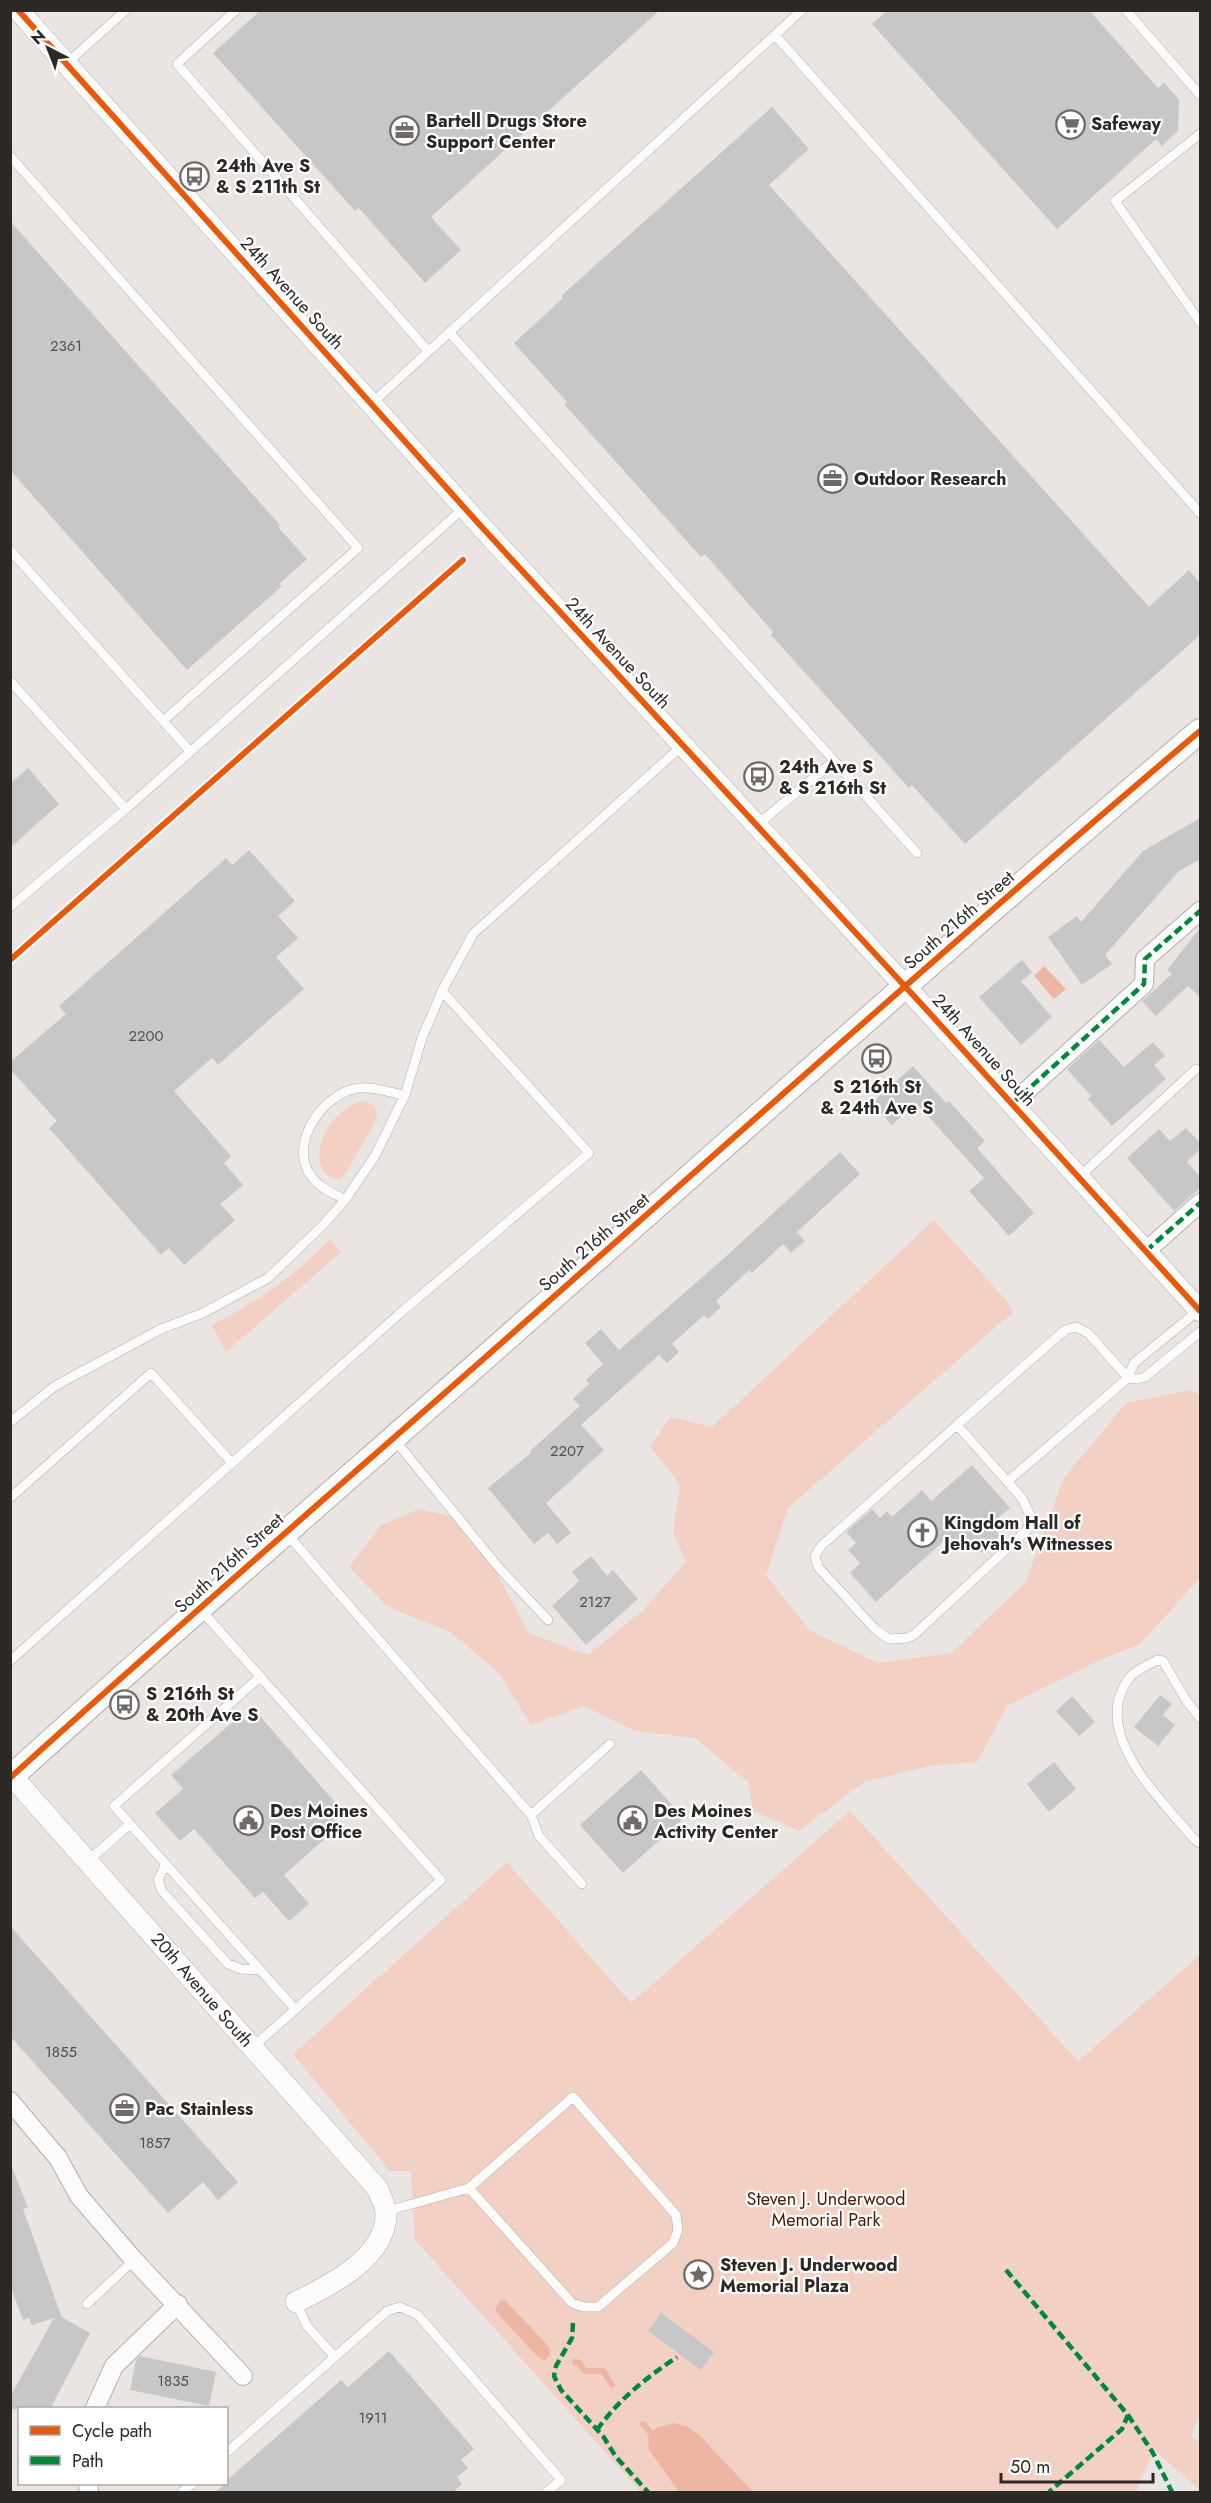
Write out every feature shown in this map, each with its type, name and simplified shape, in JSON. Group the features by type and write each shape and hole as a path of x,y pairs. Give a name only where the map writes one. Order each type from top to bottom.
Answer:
{"main road":[{"name":"South 216th Street","path":"11,1776 904,986 1200,731"}],"street":[{"name":"24th Avenue South","path":"18,10 464,508 1200,1310"},
{"path":"1012,1104 1144,984 1145,959 1200,911"},
{"path":"1146,1251 1200,1203"},
{"name":"20th Avenue South","path":"11,1776 377,2188 387,2211"},
{"path":"10,2101 58,2158 79,2196 134,2260 178,2304 243,2376"},
{"path":"296,2302 327,2288 360,2263 376,2245 385,2229 387,2211"},
{"path":"96,2407 114,2366 178,2304"}],"lane":[{"path":"66,64 126,10"},
{"path":"236,10 177,64 428,351"},
{"path":"371,404 802,10"},
{"path":"1125,10 1200,95"},
{"path":"775,35 1200,513"},
{"path":"1200,134 1115,201 1200,322"},
{"path":"10,156 358,548 163,721"},
{"path":"449,332 917,853"},
{"path":"10,907 126,809 464,508"},
{"path":"10,549 190,751"},
{"path":"10,681 126,809"},
{"path":"10,1422 56,1386 161,1329 203,1313 268,1278 323,1225 345,1200 375,1156 405,1095 422,1038 442,991 473,934 683,745"},
{"path":"757,825 834,761"},
{"path":"10,1661 398,1315 589,1153 442,991"},
{"path":"1079,1177 1196,1069"},
{"path":"345,1200 321,1186 310,1175 304,1158 306,1135 317,1115 328,1103 349,1090 364,1088 405,1095"},
{"path":"1008,1481 1128,1378 1134,1363 1200,1310"},
{"path":"957,1425 1022,1498 1030,1515 1028,1529 915,1634 907,1638 889,1640 875,1629 818,1567 815,1556 821,1546 957,1425 1065,1330 1076,1327 1088,1333 1128,1378 1137,1379 1145,1377 1200,1332"},
{"path":"10,1498 151,1373 232,1463"},
{"path":"394,1439 500,1569 548,1620"},
{"path":"286,1532 531,1815 539,1836 582,1884"},
{"path":"200,1609 441,1880 253,2047"},
{"path":"1200,1718 1186,1700 1163,1661 1157,1660 1131,1676 1118,1706 1122,1743 1132,1763 1194,1839 1200,1843"},
{"path":"260,1677 114,1806 295,2009"},
{"path":"531,1815 610,1743"},
{"path":"88,1861 130,1824"},
{"path":"166,1864 158,1880 162,1891 228,1964 234,1968 260,1970"},
{"path":"387,2211 469,2188 573,2097 676,2215 678,2230 673,2243 598,2307 584,2307 572,2303 469,2188"},
{"path":"87,2304 134,2260"},
{"path":"296,2302 307,2326 334,2358"},
{"path":"228,2451 387,2311 400,2307 418,2315 561,2480 547,2493"}],"green space":[{"path":"365,1101 375,1106 377,1118 345,1175 340,1179 328,1175 321,1167 319,1155 328,1128 337,1116 350,1106"},
{"path":"934,1220 1007,1301 1013,1312 788,1508 766,1575 809,1630 877,1663 951,1653 1025,1583 1064,1478 1126,1403 1190,1390 1200,1395 1200,1578 1140,1644 1100,1660 1007,1706 977,1762 928,1766 864,1782 799,1831 753,1811 748,1782 695,1738 635,1731 584,1706 531,1725 499,1673 450,1632 386,1606 349,1567 380,1526 419,1509 468,1520 529,1633 588,1655 643,1610 686,1562 673,1532 680,1485 650,1446 671,1417 712,1427"},
{"path":"330,1239 341,1252 226,1352 212,1325 275,1287 303,1265"},
{"name":"Steven J. Underwood Memorial Park","path":"850,1811 1078,2061 1200,1955 1200,2414 1191,2436 1200,2443 1200,2490 1154,2450 1136,2492 641,2492 415,2240 411,2171 390,2171 293,2054 507,1862 631,2003"}],"shaded area":[{"path":"1044,966 1066,989 1054,999 1034,976"},
{"path":"505,2300 549,2347 550,2355 547,2359 543,2360 538,2357 498,2314 495,2309 500,2301"},
{"path":"674,2423 688,2427 698,2434 753,2492 679,2492 649,2450 648,2437 656,2428"}],"building":[{"name":"Bartell Drugs Store Support Center","path":"261,10 660,10 431,217 461,250 425,283 359,208 355,211 213,53"},
{"name":"Safeway","path":"888,10 1089,10 1158,88 1164,83 1179,99 1178,131 1162,146 1156,139 1057,229 872,24"},
{"name":"Outdoor Research","path":"772,107 809,149 769,185 1149,607 1189,570 1200,583 1200,635 965,844 912,785 909,788 771,635 773,632 705,554 701,557 564,404 567,402 514,343 563,298 561,296"},
{"path":"10,221 280,525 278,527 307,559 279,584 282,586 187,670 10,470"},
{"path":"28,768 59,804 10,848 10,784"},
{"path":"1200,818 1200,859 1179,871 1105,955 1112,964 1082,985 1048,937 1077,916 1081,922 1143,851"},
{"path":"249,850 295,901 278,916 298,938 276,957 304,989 218,1065 212,1058 174,1091 231,1156 224,1163 243,1185 220,1204 235,1220 184,1265 169,1248 161,1255 49,1128 57,1121 10,1069 10,1062 66,1014 59,1006 226,858 232,865"},
{"path":"1200,928 1200,997 1188,986 1156,1016 1142,1001 1172,974 1167,970"},
{"path":"1022,960 1032,972 1021,981 1052,1017 1021,1045 979,997"},
{"path":"1099,1040 1124,1067 1153,1042 1165,1056 1154,1065 1166,1079 1112,1126 1088,1099 1091,1096 1067,1069"},
{"path":"913,1066 946,1103 949,1101 985,1141 977,1148 1034,1213 1009,1236 969,1191 984,1178 916,1103 892,1125 872,1103"},
{"path":"1186,1128 1200,1143 1200,1149 1187,1162 1200,1177 1200,1188 1174,1211 1127,1158 1159,1129 1170,1141"},
{"path":"840,1152 860,1174 797,1232 805,1241 791,1253 783,1244 752,1273 749,1270 716,1301 721,1307 708,1319 704,1315 672,1344 679,1352 667,1363 659,1355 581,1425 604,1450 546,1503 571,1533 557,1544 548,1533 534,1544 488,1488 531,1453 530,1451 580,1406 573,1399 589,1384 586,1380 603,1364 585,1343 601,1329 619,1350"},
{"name":"Kingdom Hall of Jehovah's Witnesses","path":"972,1465 1010,1508 990,1525 1000,1536 982,1553 971,1540 958,1551 947,1538 876,1602 850,1573 860,1563 848,1550 856,1543 846,1532 872,1509 880,1518 887,1511 892,1517 922,1490 931,1501"},
{"path":"591,1556 607,1576 613,1570 638,1599 586,1645 552,1606 579,1581 572,1572"},
{"path":"1160,1695 1172,1704 1163,1715 1175,1725 1158,1746 1134,1727"},
{"path":"1072,1696 1095,1722 1079,1736 1056,1711"},
{"name":"Des Moines Post Office","path":"241,1715 249,1724 259,1715 340,1808 331,1816 339,1826 284,1875 309,1904 289,1921 263,1892 255,1898 194,1829 180,1841 155,1813 183,1789 171,1775"},
{"path":"1054,1762 1076,1789 1049,1812 1027,1784"},
{"name":"Des Moines Activity Center","path":"641,1770 684,1818 623,1873 580,1825"},
{"name":"Pac Stainless","path":"10,1926 238,2182 218,2200 203,2182 168,2213 10,2036"},
{"path":"11,2165 28,2207 23,2209 60,2316 90,2333 51,2407 10,2409 10,2397 54,2318 32,2325 29,2318 23,2320 10,2285"},
{"path":"661,2313 714,2352 701,2370 648,2331"},
{"path":"389,2351 474,2449 461,2460 468,2468 457,2477 462,2484 452,2493 213,2493 228,2485 228,2479 341,2380 348,2387"},
{"path":"140,2356 216,2372 209,2406 130,2390 136,2360"}],"waterway":[{"path":"575,2362 579,2363 585,2371 603,2371 612,2385"},
{"path":"643,2424 650,2432"}],"marked path":[{"path":"1012,1104 1144,984 1145,959 1200,911"},
{"path":"1146,1251 1200,1203"},
{"path":"1006,2270 1128,2415 1122,2429 1049,2492"},
{"path":"573,2323 572,2338 556,2366 554,2376 561,2390 603,2436 616,2457 648,2492"},
{"path":"597,2430 614,2408 677,2357"},
{"path":"1128,2415 1153,2453 1172,2492"}],"cycle path":[{"path":"18,10 479,524 925,1008 1200,1311"},
{"path":"10,960 463,560"},
{"path":"10,1778 869,1018 1200,731"}],"place":[{"name":"Safeway","path":"1070,124"},
{"name":"Bartell Drugs Store Support Center","path":"405,131"},
{"name":"24th Ave S & S 211th St","path":"195,176"},
{"name":"Outdoor Research","path":"833,479"},
{"name":"24th Ave S & S 216th St","path":"758,777"},
{"name":"S 216th St & 24th Ave S","path":"877,1058"},
{"name":"Kingdom Hall of Jehovah's Witnesses","path":"923,1533"},
{"name":"S 216th St & 20th Ave S","path":"125,1704"},
{"name":"Des Moines Post Office","path":"249,1821"},
{"name":"Des Moines Activity Center","path":"633,1821"},
{"name":"Pac Stainless","path":"124,2109"},
{"name":"Steven J. Underwood Memorial Plaza","path":"699,2275"}]}
